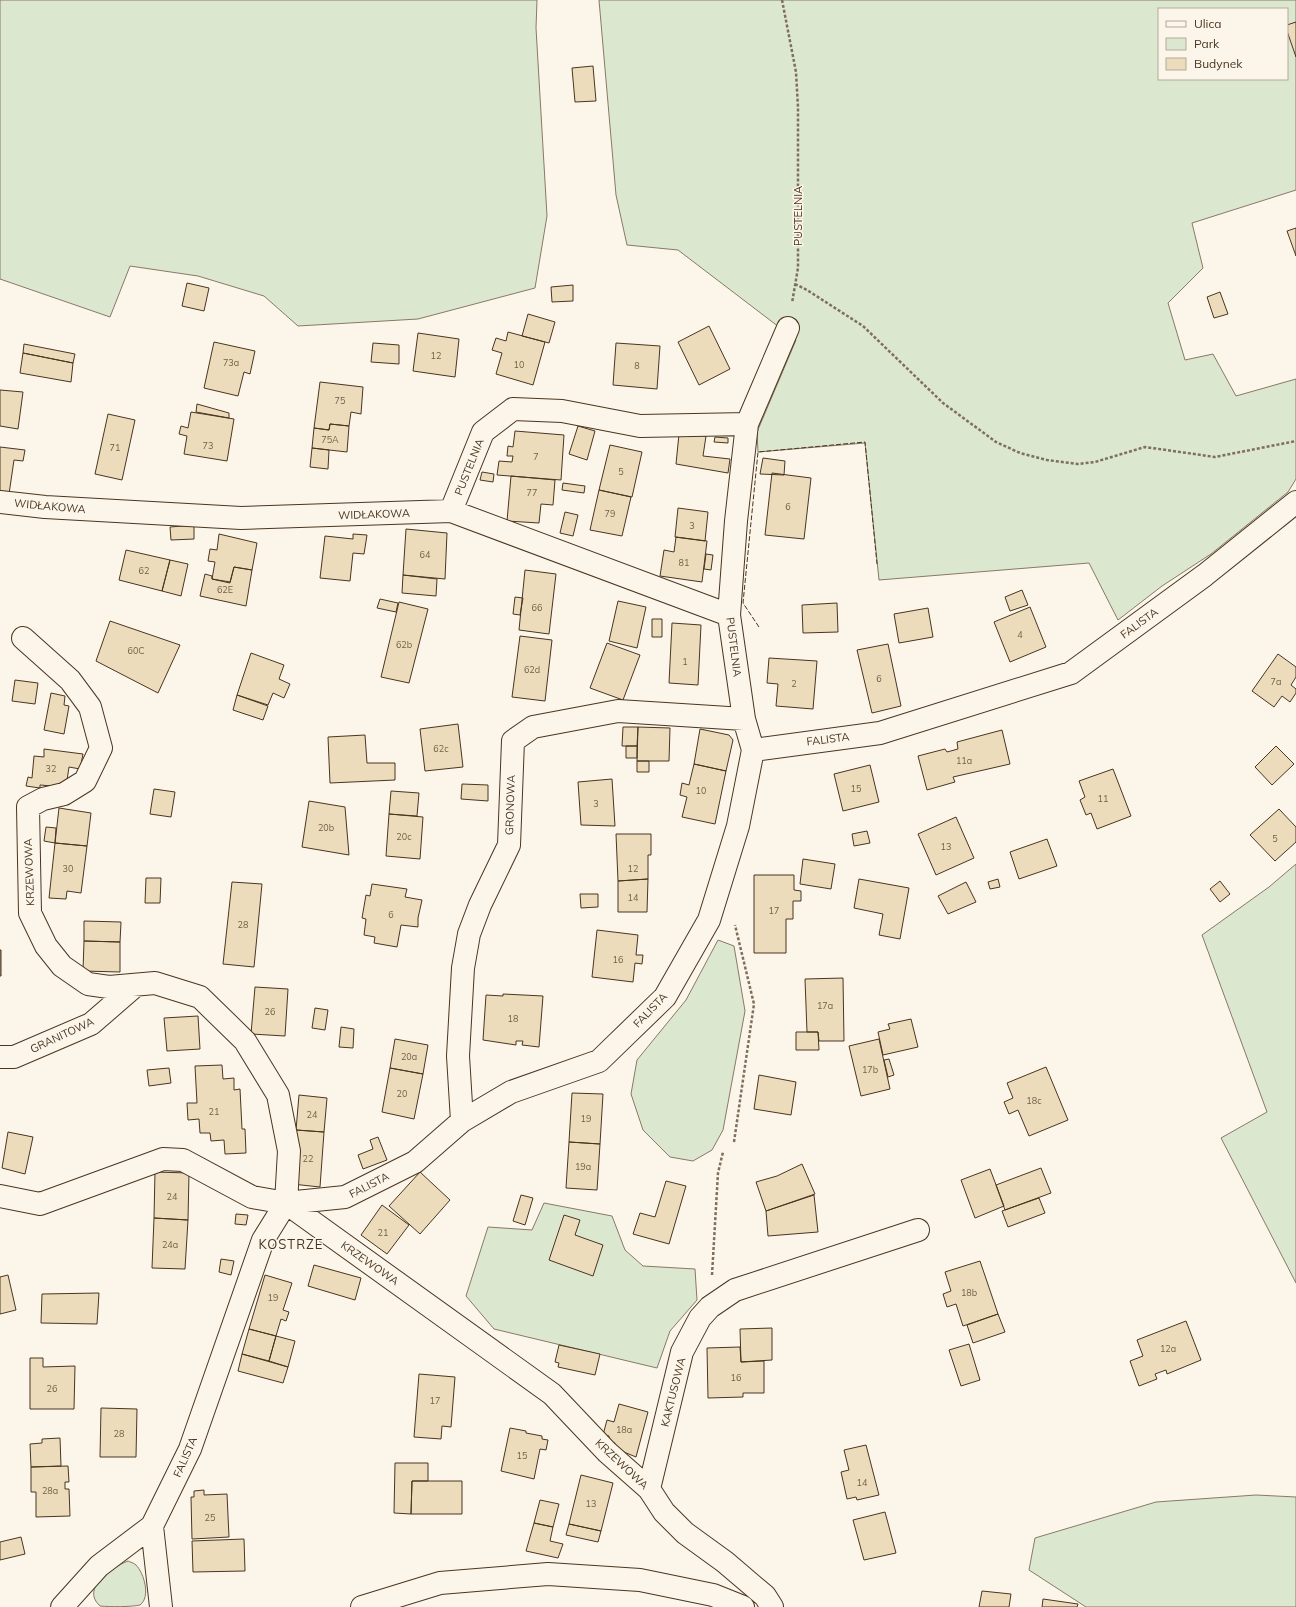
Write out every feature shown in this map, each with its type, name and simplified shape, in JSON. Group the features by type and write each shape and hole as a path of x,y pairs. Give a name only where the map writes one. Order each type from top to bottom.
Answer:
{"street":[{"name":"PUSTELNIA","path":"753,750 744,719 730,616 736,521 747,424 788,328"},
{"name":"PUSTELNIA","path":"451,511 483,432 513,409 562,411 640,426 747,424"},
{"name":"WIDŁAKOWA","path":"0,502 45,507 241,518 451,511 730,616"},
{"name":"FALISTA","path":"62,1607 99,1566 152,1526 190,1449 263,1240 286,1203 345,1197 415,1162 462,1121 511,1092 599,1061 665,997 709,920 738,826 753,750 880,733 1071,673 1205,575 1296,502"},
{"name":"KRZEWOWA","path":"23,638 70,680 90,707 101,748 85,781 64,794 43,799 28,807 30,913 46,946 62,966 88,984 109,987 155,983 200,997 245,1040 278,1095 289,1151 286,1203 552,1394 607,1452 649,1489 664,1512 685,1533 725,1562 765,1596 772,1607"},
{"name":"GRONOWA","path":"462,1121 458,1056 463,968 469,934 480,905 509,845 513,741 533,727 618,711 744,719"},
{"name":"GRANITOWA","path":"0,1057 14,1057 91,1024 136,985"},
{"path":"0,1196 40,1204 163,1158 183,1160 252,1197 286,1203"},
{"name":"KAKTUSOWA","path":"649,1489 682,1352 700,1318 710,1307 734,1290 918,1230"},
{"path":"152,1526 161,1607"},
{"path":"713,1595 725,1562"},
{"path":"362,1607 440,1582 548,1574 640,1580 713,1595 743,1607"}],"path":[{"name":"PUSTELNIA","path":"782,0 796,72 798,107 798,268 788,328"},
{"path":"795,284 864,326 943,403 996,442 1020,453 1047,460 1078,464 1095,462 1145,447 1216,457 1296,441"},
{"path":"734,921 754,1004 734,1142"},
{"path":"710,1307 718,1173 724,1152"}],"green space":[{"path":"0,0 537,0 536,28 547,216 535,288 418,319 298,326 264,296 198,276 130,266 110,317 0,279"},
{"path":"599,0 1296,0 1296,190 1192,223 1203,268 1168,303 1185,360 1213,354 1236,396 1296,379 1296,479 1288,492 1211,554 1162,586 1118,620 1089,563 879,580 865,443 758,452 757,432 796,340 678,250 627,245 616,195"},
{"path":"1296,864 1296,1283 1221,1138 1267,1112 1202,935 1269,887"},
{"path":"718,940 734,946 745,1011 723,1130 712,1150 693,1161 670,1157 643,1130 631,1094 637,1060 686,1000"},
{"path":"544,1203 612,1216 625,1250 643,1266 695,1269 697,1300 670,1331 657,1368 494,1329 466,1296 488,1227 532,1230"},
{"path":"1256,1495 1296,1497 1296,1607 1086,1607 1029,1570 1035,1538 1156,1502"},
{"path":"128,1561 136,1565 144,1579 146,1591 143,1601 140,1605 136,1606 100,1606 95,1599 94,1592 96,1585 107,1573"}],"building":[{"path":"1296,22 1296,57 1288,34 1288,25"},
{"path":"593,66 596,101 575,102 572,68"},
{"path":"1296,228 1296,256 1287,231"},
{"path":"187,283 209,288 204,311 182,306"},
{"path":"573,285 573,301 552,302 551,287"},
{"path":"1220,292 1228,314 1214,318 1207,297"},
{"path":"528,314 555,322 549,343 522,336"},
{"path":"709,326 730,369 699,385 678,342"},
{"path":"508,332 545,342 533,385 496,374 502,353 492,350 496,338 506,341"},
{"path":"418,333 459,339 455,377 413,371"},
{"path":"214,342 255,351 250,374 244,372 238,396 204,388"},
{"path":"373,343 399,345 399,364 371,362"},
{"path":"616,343 660,346 657,389 613,385"},
{"path":"24,344 75,354 73,363 23,353"},
{"path":"23,353 73,363 71,382 20,373"},
{"path":"320,382 363,387 361,414 351,412 349,426 330,424 329,430 314,428"},
{"path":"0,390 23,392 18,429 0,426"},
{"path":"197,404 229,413 229,418 196,412"},
{"path":"191,412 234,419 227,461 184,454 187,436 179,434 181,426 188,428"},
{"path":"108,414 135,420 122,480 95,474"},
{"path":"330,424 349,426 347,452 312,448 314,428 329,430"},
{"path":"578,426 595,431 587,460 569,454"},
{"path":"515,431 564,435 561,480 497,475 499,461 512,462 513,456 507,456 508,446 513,447"},
{"path":"679,434 706,436 703,456 730,459 728,473 676,464"},
{"path":"715,437 728,438 728,443 714,442"},
{"path":"610,445 642,452 632,497 599,490"},
{"path":"0,447 25,450 23,461 14,460 9,494 0,493"},
{"path":"312,448 329,450 328,469 310,467"},
{"path":"763,458 785,461 784,475 760,474"},
{"path":"482,472 494,474 493,482 480,480"},
{"path":"772,473 811,478 804,539 765,535"},
{"path":"511,476 555,480 553,505 541,504 539,523 507,521"},
{"path":"563,483 585,486 584,493 562,490"},
{"path":"599,490 631,497 622,536 590,530"},
{"path":"678,508 708,512 705,541 675,537"},
{"path":"565,512 578,515 573,536 560,533"},
{"path":"194,525 194,539 171,540 170,527"},
{"path":"406,529 447,533 445,579 403,575"},
{"path":"219,534 257,543 252,570 234,567 230,582 212,579 215,562 208,561 210,549 217,550"},
{"path":"353,534 367,535 364,554 353,553 350,581 320,578 325,536 353,539"},
{"path":"676,537 707,541 702,582 660,576 664,550 674,552"},
{"path":"126,550 170,560 162,591 119,580"},
{"path":"706,554 713,555 711,570 704,569"},
{"path":"170,560 188,564 181,596 162,591"},
{"path":"234,567 252,570 246,606 200,596 205,574 212,576 212,579 230,583"},
{"path":"525,570 556,574 549,634 519,630"},
{"path":"403,575 437,579 436,596 402,593"},
{"path":"1022,590 1028,605 1010,611 1005,597"},
{"path":"515,597 523,598 520,615 513,614"},
{"path":"380,599 398,603 396,612 377,608"},
{"path":"618,601 646,607 637,648 609,641"},
{"path":"399,602 428,609 409,683 381,677"},
{"path":"837,603 838,632 803,633 802,605"},
{"path":"1030,607 1046,647 1010,662 994,622"},
{"path":"928,608 933,637 899,643 894,614"},
{"path":"652,619 662,619 662,637 652,637"},
{"path":"110,621 180,645 158,693 96,661"},
{"path":"672,623 701,625 698,685 669,683"},
{"path":"520,636 552,640 545,701 512,697"},
{"path":"607,643 640,655 623,700 590,688"},
{"path":"888,644 901,706 872,713 857,650"},
{"path":"251,653 284,665 279,679 290,684 284,698 273,693 268,705 237,695"},
{"path":"1278,654 1296,667 1296,677 1291,685 1296,689 1296,693 1290,702 1282,696 1274,707 1252,691"},
{"path":"769,658 817,661 813,709 776,706 778,684 767,683"},
{"path":"15,680 38,683 35,704 12,701"},
{"path":"51,693 65,696 64,705 69,706 64,734 44,730"},
{"path":"237,695 268,706 263,720 233,710"},
{"path":"458,724 463,767 425,771 420,729"},
{"path":"623,727 638,727 637,746 622,746"},
{"path":"638,727 670,728 669,761 637,761"},
{"path":"700,729 729,735 733,740 726,771 694,764"},
{"path":"1002,730 1010,764 953,777 955,782 927,790 918,756 945,749 947,752 958,749 957,742"},
{"path":"365,735 367,763 395,763 395,780 330,783 328,737"},
{"path":"626,746 637,746 637,758 626,758"},
{"path":"1276,746 1294,764 1272,785 1255,767"},
{"path":"44,749 83,754 80,769 69,767 66,787 40,785 40,788 26,786 28,777 32,778 34,756 44,757"},
{"path":"637,761 649,761 649,772 637,772"},
{"path":"694,764 726,771 715,824 682,817 687,797 680,795 682,783 689,785"},
{"path":"870,765 879,802 843,811 834,774"},
{"path":"1113,769 1131,816 1097,829 1091,813 1086,815 1080,800 1085,797 1079,781"},
{"path":"612,779 615,826 581,825 578,782"},
{"path":"462,784 488,785 488,801 461,799"},
{"path":"154,789 175,792 171,817 150,814"},
{"path":"391,791 419,793 417,816 389,814"},
{"path":"309,801 345,807 349,855 302,847"},
{"path":"59,808 91,813 87,846 55,843"},
{"path":"1279,809 1296,827 1296,842 1275,861 1250,835"},
{"path":"389,814 423,817 420,859 386,856"},
{"path":"956,817 974,858 936,875 918,834"},
{"path":"46,827 56,828 55,843 44,841"},
{"path":"867,831 870,843 854,846 852,834"},
{"path":"616,834 651,834 651,855 648,855 648,879 618,881"},
{"path":"1047,839 1057,866 1019,879 1010,852"},
{"path":"55,843 87,846 81,893 67,891 66,899 49,898"},
{"path":"803,859 835,864 831,889 800,884"},
{"path":"754,875 794,875 794,890 801,891 801,901 793,901 793,919 786,919 786,953 754,953"},
{"path":"146,878 161,878 160,903 145,903"},
{"path":"648,879 647,912 618,912 618,881"},
{"path":"859,879 909,888 900,939 879,935 883,914 854,908"},
{"path":"998,879 1000,887 990,889 988,882"},
{"path":"1220,881 1230,894 1220,902 1210,889"},
{"path":"232,882 262,884 254,967 223,964"},
{"path":"966,882 976,902 948,914 938,896"},
{"path":"372,884 407,889 405,897 422,900 418,918 418,927 401,925 397,947 374,943 375,937 364,935 366,919 362,918 366,895 370,896"},
{"path":"580,894 598,894 598,907 581,908"},
{"path":"84,921 121,922 120,942 84,941"},
{"path":"597,930 638,935 636,955 643,955 642,964 635,963 633,982 592,977"},
{"path":"84,941 120,942 120,972 83,971"},
{"path":"1,950 1,976 0,976"},
{"path":"843,978 844,1041 819,1041 818,1032 807,1032 805,979"},
{"path":"255,987 288,989 285,1036 251,1034"},
{"path":"503,994 543,996 539,1047 522,1045 523,1041 516,1041 516,1045 483,1040 486,995 503,996"},
{"path":"315,1008 328,1010 325,1030 312,1028"},
{"path":"198,1016 200,1049 167,1051 164,1018"},
{"path":"911,1019 918,1047 883,1055 878,1032 890,1029 888,1024"},
{"path":"341,1027 354,1029 353,1048 339,1047"},
{"path":"796,1032 818,1032 819,1050 796,1050"},
{"path":"395,1039 428,1045 423,1074 390,1068"},
{"path":"879,1039 890,1089 861,1096 849,1046"},
{"path":"889,1059 894,1075 888,1077 884,1060"},
{"path":"222,1065 223,1079 234,1078 234,1090 240,1089 242,1129 245,1129 246,1153 225,1154 224,1140 211,1141 210,1133 200,1133 199,1119 188,1120 187,1103 197,1103 195,1066"},
{"path":"1046,1067 1068,1120 1029,1136 1018,1110 1009,1114 1004,1102 1013,1098 1007,1083"},
{"path":"169,1068 171,1083 149,1086 147,1070"},
{"path":"390,1068 423,1074 414,1119 382,1112"},
{"path":"759,1075 796,1082 791,1115 754,1109"},
{"path":"572,1093 603,1094 600,1144 569,1142"},
{"path":"299,1095 327,1098 324,1132 296,1130"},
{"path":"296,1130 324,1132 320,1187 292,1184"},
{"path":"8,1132 33,1137 25,1174 2,1168"},
{"path":"378,1137 387,1160 363,1169 358,1155 373,1149 370,1140"},
{"path":"569,1142 600,1144 597,1190 566,1188"},
{"path":"802,1164 815,1194 766,1211 756,1182 777,1176"},
{"path":"1041,1168 1051,1193 1005,1210 996,1185"},
{"path":"990,1169 1004,1206 975,1218 961,1180"},
{"path":"155,1172 189,1173 188,1220 154,1218"},
{"path":"420,1172 450,1200 420,1234 389,1206"},
{"path":"666,1181 686,1186 669,1244 633,1234 640,1213 655,1217"},
{"path":"521,1195 533,1198 525,1225 513,1221"},
{"path":"814,1195 818,1232 768,1236 766,1211"},
{"path":"1039,1198 1045,1213 1008,1227 1002,1211"},
{"path":"382,1205 409,1225 387,1254 361,1235"},
{"path":"236,1214 248,1215 246,1225 235,1224"},
{"path":"564,1215 580,1220 575,1235 603,1245 593,1276 549,1260"},
{"path":"154,1218 188,1220 185,1269 152,1268"},
{"path":"221,1259 234,1261 231,1275 219,1272"},
{"path":"980,1261 998,1314 963,1326 956,1304 947,1307 943,1294 951,1291 945,1272"},
{"path":"314,1265 361,1278 355,1300 308,1286"},
{"path":"8,1275 16,1310 0,1314 0,1277"},
{"path":"265,1275 292,1283 283,1310 289,1312 286,1321 281,1319 276,1336 249,1329"},
{"path":"99,1293 97,1324 41,1323 42,1294"},
{"path":"998,1314 1005,1332 973,1343 967,1325"},
{"path":"1186,1321 1201,1360 1167,1374 1166,1370 1155,1374 1157,1379 1139,1386 1130,1361 1143,1356 1137,1340"},
{"path":"772,1328 772,1360 741,1362 740,1329"},
{"path":"249,1329 276,1336 269,1361 242,1354"},
{"path":"276,1336 295,1341 288,1367 269,1361"},
{"path":"969,1344 980,1380 961,1386 949,1350"},
{"path":"559,1345 600,1354 595,1375 558,1367 559,1363 555,1362"},
{"path":"740,1347 741,1362 764,1361 764,1393 743,1393 743,1397 708,1398 707,1348"},
{"path":"242,1354 288,1367 283,1383 238,1371"},
{"path":"30,1358 43,1358 43,1367 75,1366 74,1409 30,1409"},
{"path":"419,1374 455,1377 451,1427 442,1426 441,1439 414,1437"},
{"path":"619,1404 648,1412 636,1457 614,1448 615,1443 609,1441 609,1436 603,1435 607,1420 614,1422"},
{"path":"101,1408 137,1409 136,1457 100,1457"},
{"path":"510,1428 542,1436 542,1439 548,1440 546,1450 540,1449 534,1479 501,1471"},
{"path":"60,1438 61,1466 31,1467 30,1444 42,1443 42,1439"},
{"path":"866,1445 879,1495 857,1500 856,1497 847,1499 841,1472 849,1470 844,1450"},
{"path":"395,1463 428,1463 428,1481 412,1481 411,1514 394,1513"},
{"path":"68,1466 69,1482 65,1482 65,1489 69,1489 70,1516 36,1517 36,1492 31,1492 31,1467"},
{"path":"581,1475 613,1483 601,1531 569,1524"},
{"path":"412,1481 462,1481 462,1514 411,1514"},
{"path":"204,1490 204,1495 227,1494 229,1537 192,1539 191,1497 194,1497 194,1491"},
{"path":"540,1500 559,1504 553,1527 534,1523"},
{"path":"885,1512 896,1553 864,1560 853,1520"},
{"path":"534,1523 553,1527 550,1541 563,1544 558,1558 526,1551"},
{"path":"569,1524 601,1531 598,1542 566,1535"},
{"path":"21,1537 25,1554 0,1560 0,1542"},
{"path":"244,1539 245,1571 193,1572 192,1541"},
{"path":"982,1591 1011,1594 1009,1607 979,1607"},
{"path":"1043,1599 1078,1604 1077,1607 1042,1607"}],"fence":[{"path":"759,627 743,603 758,452 865,442 877,564"}],"district":[{"name":"KOSTRZE","path":"291,1244"}]}
